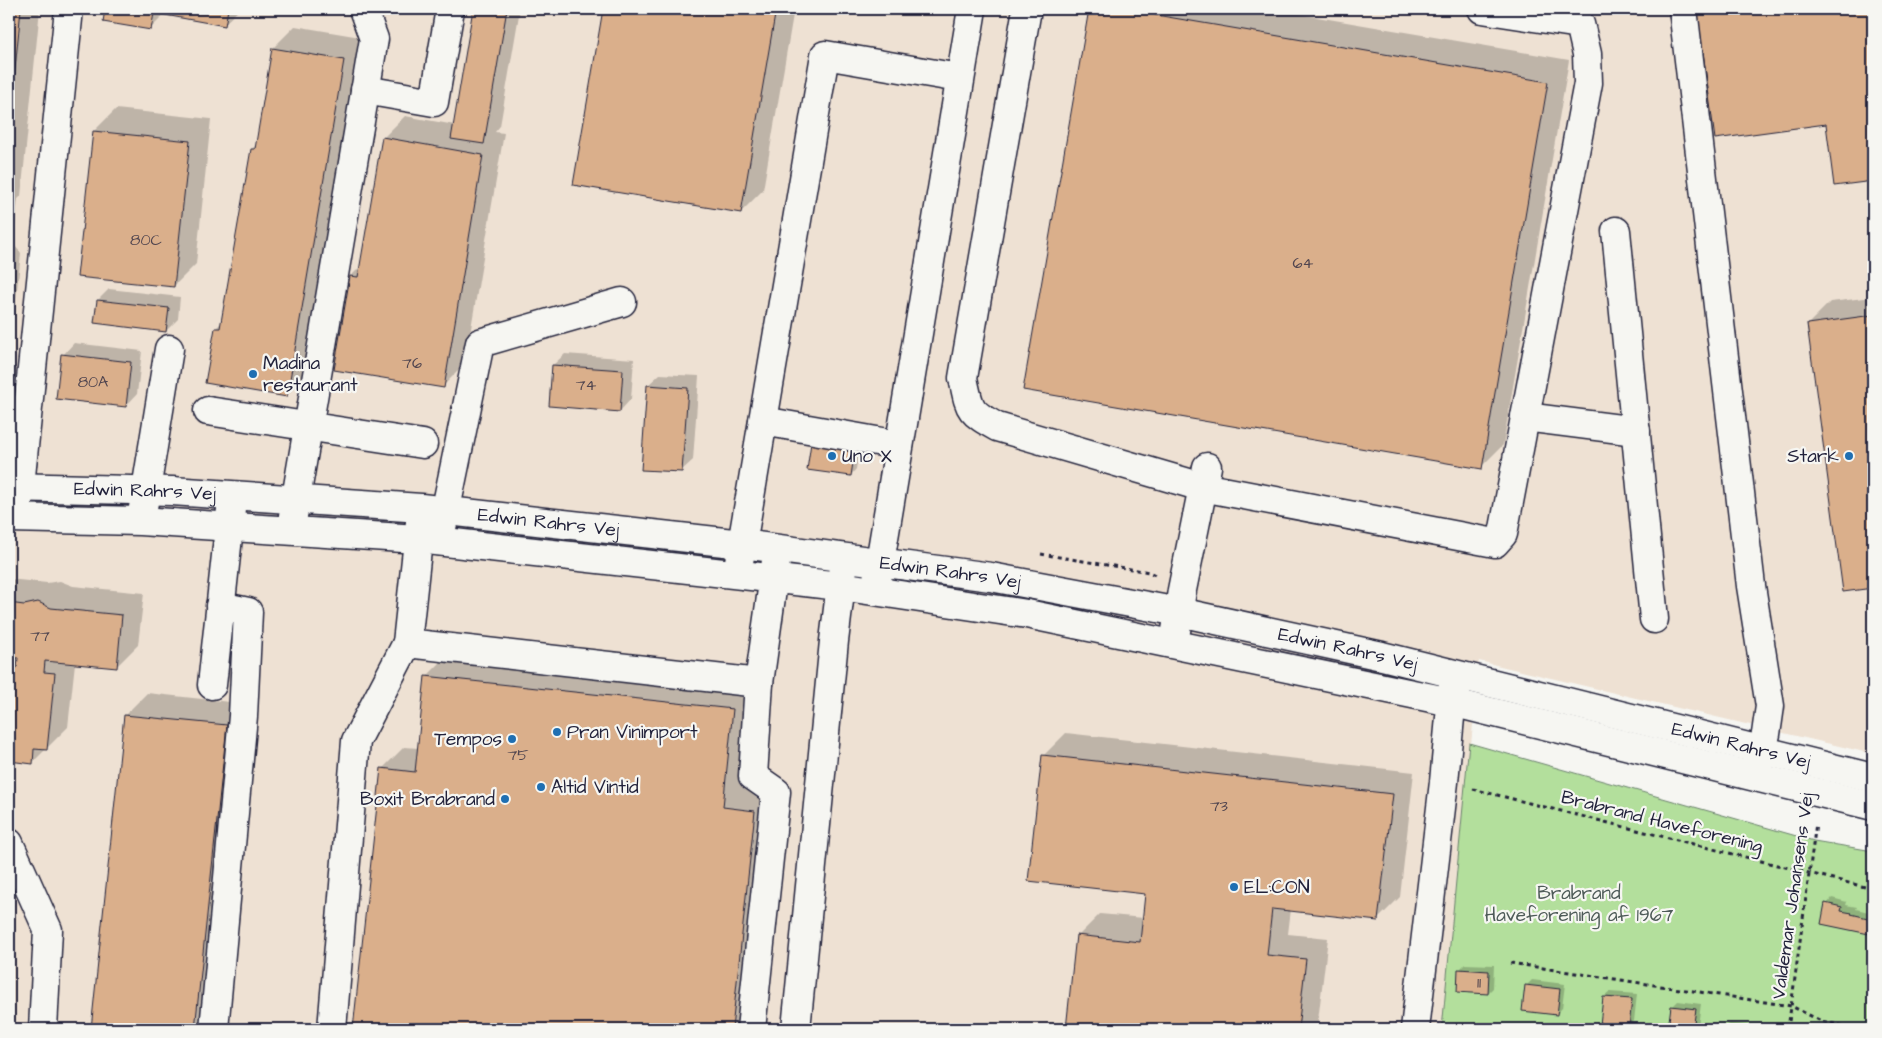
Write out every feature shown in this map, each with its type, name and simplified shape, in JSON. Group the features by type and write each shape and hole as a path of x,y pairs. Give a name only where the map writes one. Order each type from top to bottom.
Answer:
{"street":[{"path":"13,518 14,487 69,9"},
{"path":"291,530 374,39 362,9"},
{"path":"365,90 434,102 450,9"},
{"path":"875,591 972,9"},
{"path":"1027,9 963,378 969,406 979,417 998,427 1204,477 1494,543 1503,534 1588,83 1587,54 1579,16 1482,9"},
{"path":"1683,9 1751,586 1770,706 1755,776"},
{"path":"737,574 825,55 959,78"},
{"path":"1616,231 1654,619"},
{"path":"332,1029 356,741 407,642 429,540 433,509 480,343 622,302"},
{"path":"140,521 169,349"},
{"path":"208,411 423,444"},
{"path":"1525,417 1636,430"},
{"path":"763,421 899,445"},
{"path":"1175,645 1182,590 1204,477"},
{"name":"Edwin Rahrs Vej","path":"14,487 146,490 296,498 433,509 742,544 991,577 1179,612 1356,650 1873,778"},
{"path":"212,685 232,495"},
{"name":"Edwin Rahrs Vej","path":"13,518 140,521 429,540 840,586 1027,614 1451,702 1873,806"},
{"path":"751,1029 776,792 753,776 759,683 777,549"},
{"path":"796,1029 840,586 846,557"},
{"path":"214,1029 243,716 248,612 220,606"},
{"path":"407,642 759,683"},
{"path":"1415,1029 1444,782 1454,674"},
{"path":"9,843 48,930 43,1029"}],"path":[{"name":"Brabrand Haveforening","path":"1444,782 1873,889"},
{"name":"Valdemar Johansens Vej","path":"1788,1029 1821,793"},
{"path":"1510,963 1792,1006 1821,1021 1858,1029"}],"shaded area":[{"path":"9,9 1873,9 1873,754 1479,661 1444,1029 9,1029"}],"green space":[{"name":"Brabrand Haveforening af 1967","path":"1469,743 1814,841 1873,851 1873,1029 1442,1029"}],"building":[{"path":"9,9 21,9 9,129"},
{"path":"105,9 228,9 225,26 154,13 151,30 103,22"},
{"path":"473,9 507,9 484,144 451,139"},
{"path":"603,9 776,9 741,213 573,185"},
{"path":"1089,9 1121,9 1548,82 1482,469 1023,390"},
{"path":"1697,9 1873,9 1873,181 1834,186 1826,124 1715,139"},
{"path":"272,48 344,60 287,397 205,383 215,328 220,328 251,149 255,149"},
{"path":"93,131 190,141 174,287 77,277"},
{"path":"382,137 483,155 444,388 334,370 350,276 358,277"},
{"path":"97,300 169,308 166,332 94,323"},
{"name":"Stark","path":"1873,315 1873,588 1843,592 1807,324"},
{"path":"61,354 131,362 126,407 56,399"},
{"path":"552,365 623,370 620,412 549,406"},
{"path":"647,385 688,388 682,472 641,470"},
{"name":"Uno X","path":"812,436 856,442 851,476 807,470"},
{"path":"38,602 51,608 122,615 117,668 45,661 44,672 55,673 47,750 34,749 33,764 9,761 9,668 17,668 18,658 9,657 9,603 24,605"},
{"path":"425,676 733,709 723,807 755,811 732,1029 353,1029 381,768 415,772"},
{"path":"124,715 227,725 195,1029 91,1029"},
{"name":"EL:CON","path":"1042,755 1393,794 1378,921 1272,909 1267,955 1306,959 1298,1029 1066,1029 1076,935 1140,942 1145,894 1028,881"},
{"path":"1825,903 1842,907 1841,911 1872,919 1869,934 1821,924"},
{"path":"1458,969 1489,971 1488,994 1457,992"},
{"path":"1525,985 1560,989 1557,1015 1522,1011"},
{"path":"1603,997 1632,999 1629,1028 1600,1025"},
{"path":"1671,1006 1696,1009 1693,1029 1668,1029"}],"place":[{"name":"Madina restaurant","path":"253,374"},
{"name":"Uno X","path":"832,456"},
{"name":"Stark","path":"1849,456"},
{"name":"Pran Vinimport","path":"557,732"},
{"name":"Tempos","path":"512,739"},
{"name":"Altid Vintid","path":"541,787"},
{"name":"Boxit Brabrand","path":"505,799"},
{"name":"EL:CON","path":"1234,887"}]}
